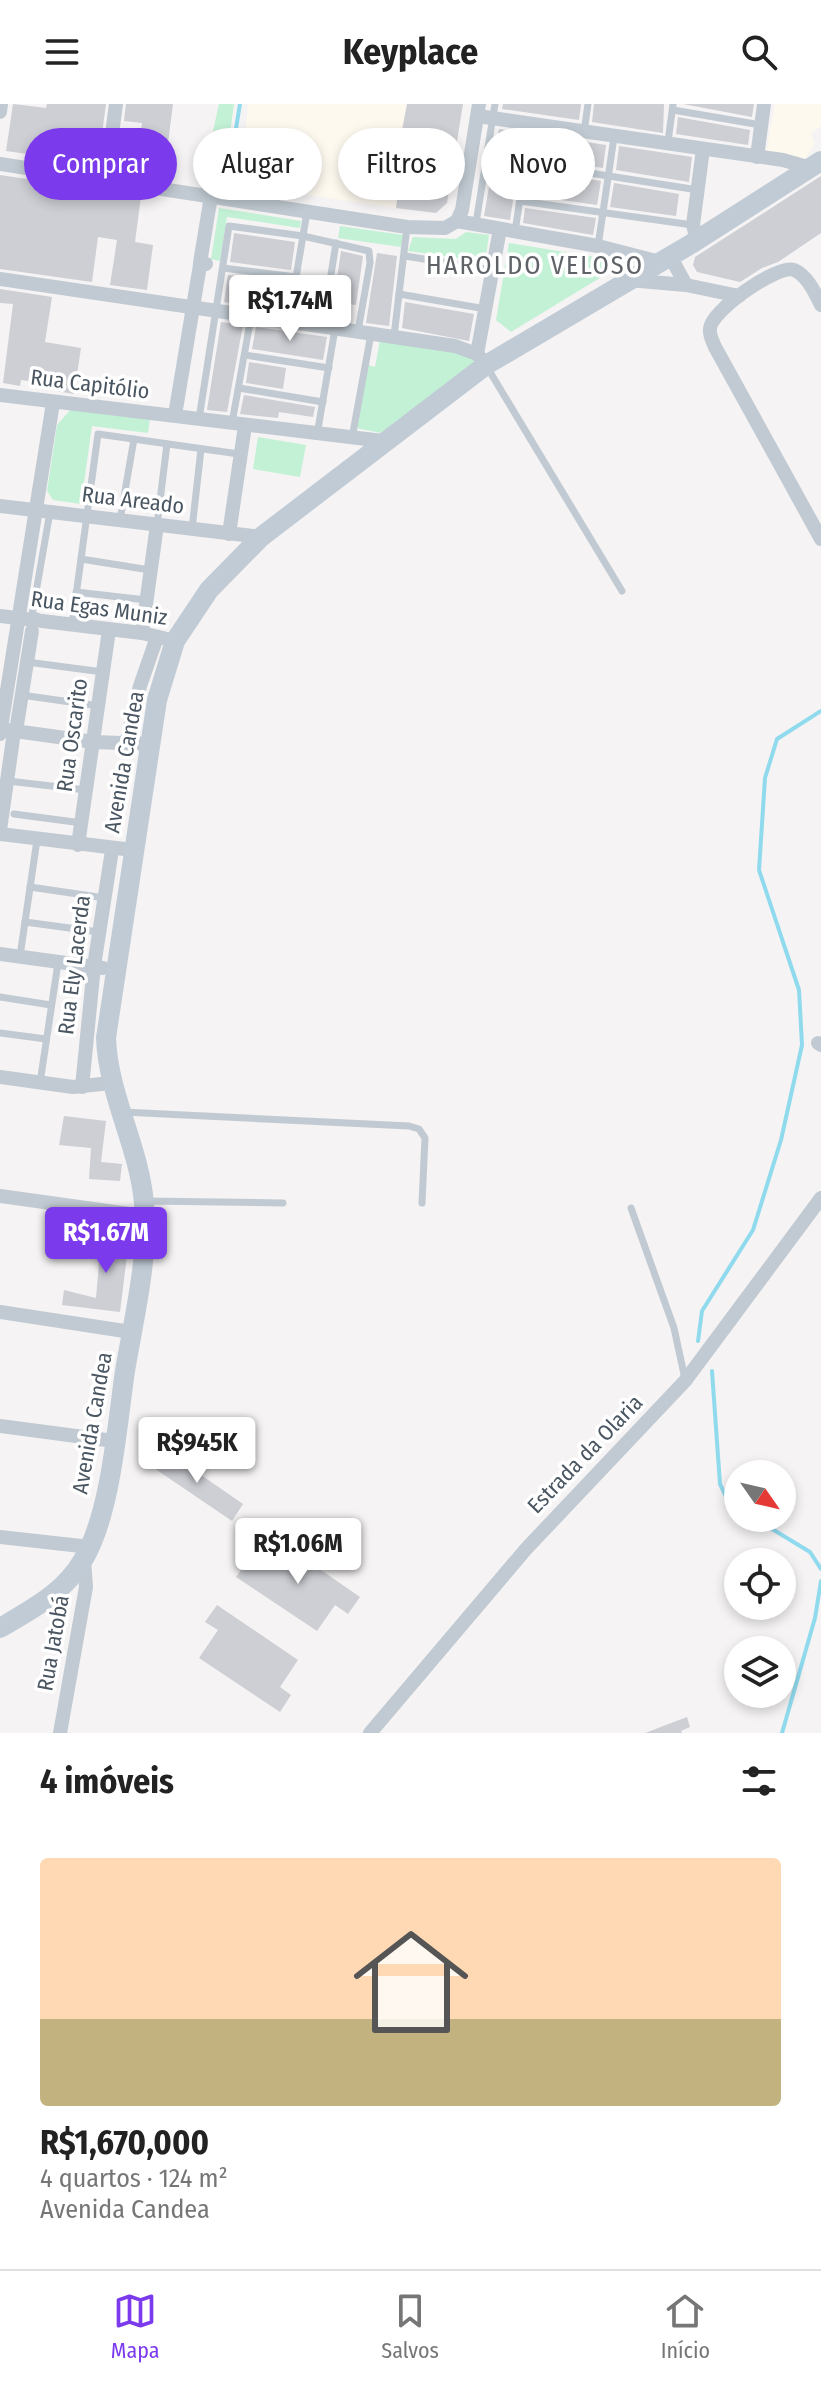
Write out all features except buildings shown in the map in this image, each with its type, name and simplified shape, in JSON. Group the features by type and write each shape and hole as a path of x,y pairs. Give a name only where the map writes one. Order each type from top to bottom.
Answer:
{"main road":[{"name":"Avenida Candea","path":"87,1553 101,1516 143,1254 144,1208 111,1083 106,1038 157,700 158,637 261,537 482,359 665,259 695,233 816,164"},
{"path":"0,1628 61,1590 87,1553"}],"street":[{"path":"0,112 1,104"},
{"path":"113,128 116,104"},
{"path":"757,157 764,104"},
{"path":"238,200 407,227 445,228 457,221 462,210 478,110 554,128"},
{"path":"595,134 816,164"},
{"path":"695,233 703,149"},
{"path":"0,164 24,167"},
{"path":"175,415 200,265 206,264 200,263 210,200"},
{"path":"457,221 665,259 686,285"},
{"path":"482,359 493,270 508,230"},
{"path":"821,305 800,273 790,268 777,271 739,296 712,320 711,336 821,539"},
{"path":"0,279 289,319 468,348 482,359"},
{"path":"628,280 686,285 739,296"},
{"name":"Rua Capitólio","path":"0,395 383,441"},
{"path":"53,403 43,511 16,618 6,733 8,781 0,832 37,840 133,850"},
{"path":"229,534 239,454 238,425"},
{"name":"Rua Areado","path":"0,506 261,537"},
{"path":"126,744 140,686 158,637 147,601 157,525"},
{"name":"Rua Egas Muniz","path":"0,616 72,622 158,637"},
{"path":"6,733 21,695 32,623"},
{"name":"Rua Oscarito","path":"78,845 109,630"},
{"path":"6,733 150,744"},
{"name":"Rua Ely Lacerda","path":"82,1087 94,966 112,850"},
{"path":"0,954 116,970"},
{"path":"0,1077 82,1087 111,1083"},
{"path":"0,1196 144,1208"},
{"name":"Estrada da Olaria","path":"370,1733 526,1549 685,1381 821,1198"},
{"path":"0,1312 131,1332"},
{"path":"0,1426 114,1441"},
{"path":"0,1537 87,1553"},
{"name":"Rua Jatobá","path":"60,1733 86,1587 87,1553"}],"lane":[{"path":"585,128 588,104"},
{"path":"668,142 673,107 762,125"},
{"path":"476,223 494,112"},
{"path":"598,246 614,137"},
{"path":"595,176 698,190"},
{"path":"508,230 520,201 695,233"},
{"path":"289,319 307,210"},
{"path":"199,419 229,226 303,236 360,248 371,254 352,438"},
{"path":"393,336 407,227"},
{"path":"317,435 329,368 336,243"},
{"path":"405,256 493,270"},
{"path":"223,268 296,277"},
{"path":"399,294 486,309"},
{"path":"238,425 239,388 251,314"},
{"path":"245,355 329,368"},
{"path":"482,359 622,591"},
{"path":"239,388 323,402"},
{"path":"72,622 98,434 239,454"},
{"path":"120,520 134,439"},
{"path":"157,525 167,444"},
{"path":"192,529 201,449"},
{"path":"32,623 43,511"},
{"path":"81,559 151,570"},
{"path":"76,592 147,601"},
{"name":"Rua Egas Muniz","path":"32,623 72,622"},
{"path":"27,662 103,672"},
{"path":"21,695 99,706"},
{"path":"8,781 86,790"},
{"path":"14,814 82,823"},
{"path":"20,956 37,840"},
{"path":"30,887 105,898"},
{"path":"25,922 99,932"},
{"path":"40,1083 58,961"},
{"path":"0,997 51,1005"},
{"path":"0,1033 46,1039"},
{"path":"121,1112 419,1129 425,1138 422,1203"},
{"path":"144,1208 283,1203"},
{"path":"631,1208 674,1328 685,1381"}],"shaded area":[{"path":"248,104 407,104 403,128 338,128 338,199 322,197 322,128 246,128"},
{"path":"775,104 821,104 821,126 811,134 815,143 805,159 766,153"},
{"path":"342,200 397,200 396,208"}],"green space":[{"path":"219,104 234,104 231,128 214,128"},
{"path":"219,208 301,221 300,228 227,217 220,261 211,259"},
{"path":"340,226 403,235 401,247 338,238"},
{"path":"466,232 489,235 485,262 408,251 413,237 456,239"},
{"path":"509,243 626,262 511,332 496,320"},
{"path":"380,340 475,352 473,363 381,433 356,428 368,365 375,367"},
{"path":"71,409 150,418 148,433 92,426 81,504 53,500 47,491 57,425"},
{"path":"258,437 306,445 300,477 253,469"}],"waterway":[{"path":"236,128 240,104"},
{"path":"698,1341 702,1311 753,1230 781,1140 802,1045 799,990 759,870 765,778 777,739 821,711"},
{"path":"712,1371 720,1484 724,1493"},
{"path":"777,1532 810,1552 821,1569"},
{"path":"782,1733 815,1618 821,1581"}],"district":[{"name":"HAROLDO VELOSO","path":"535,265"}]}
